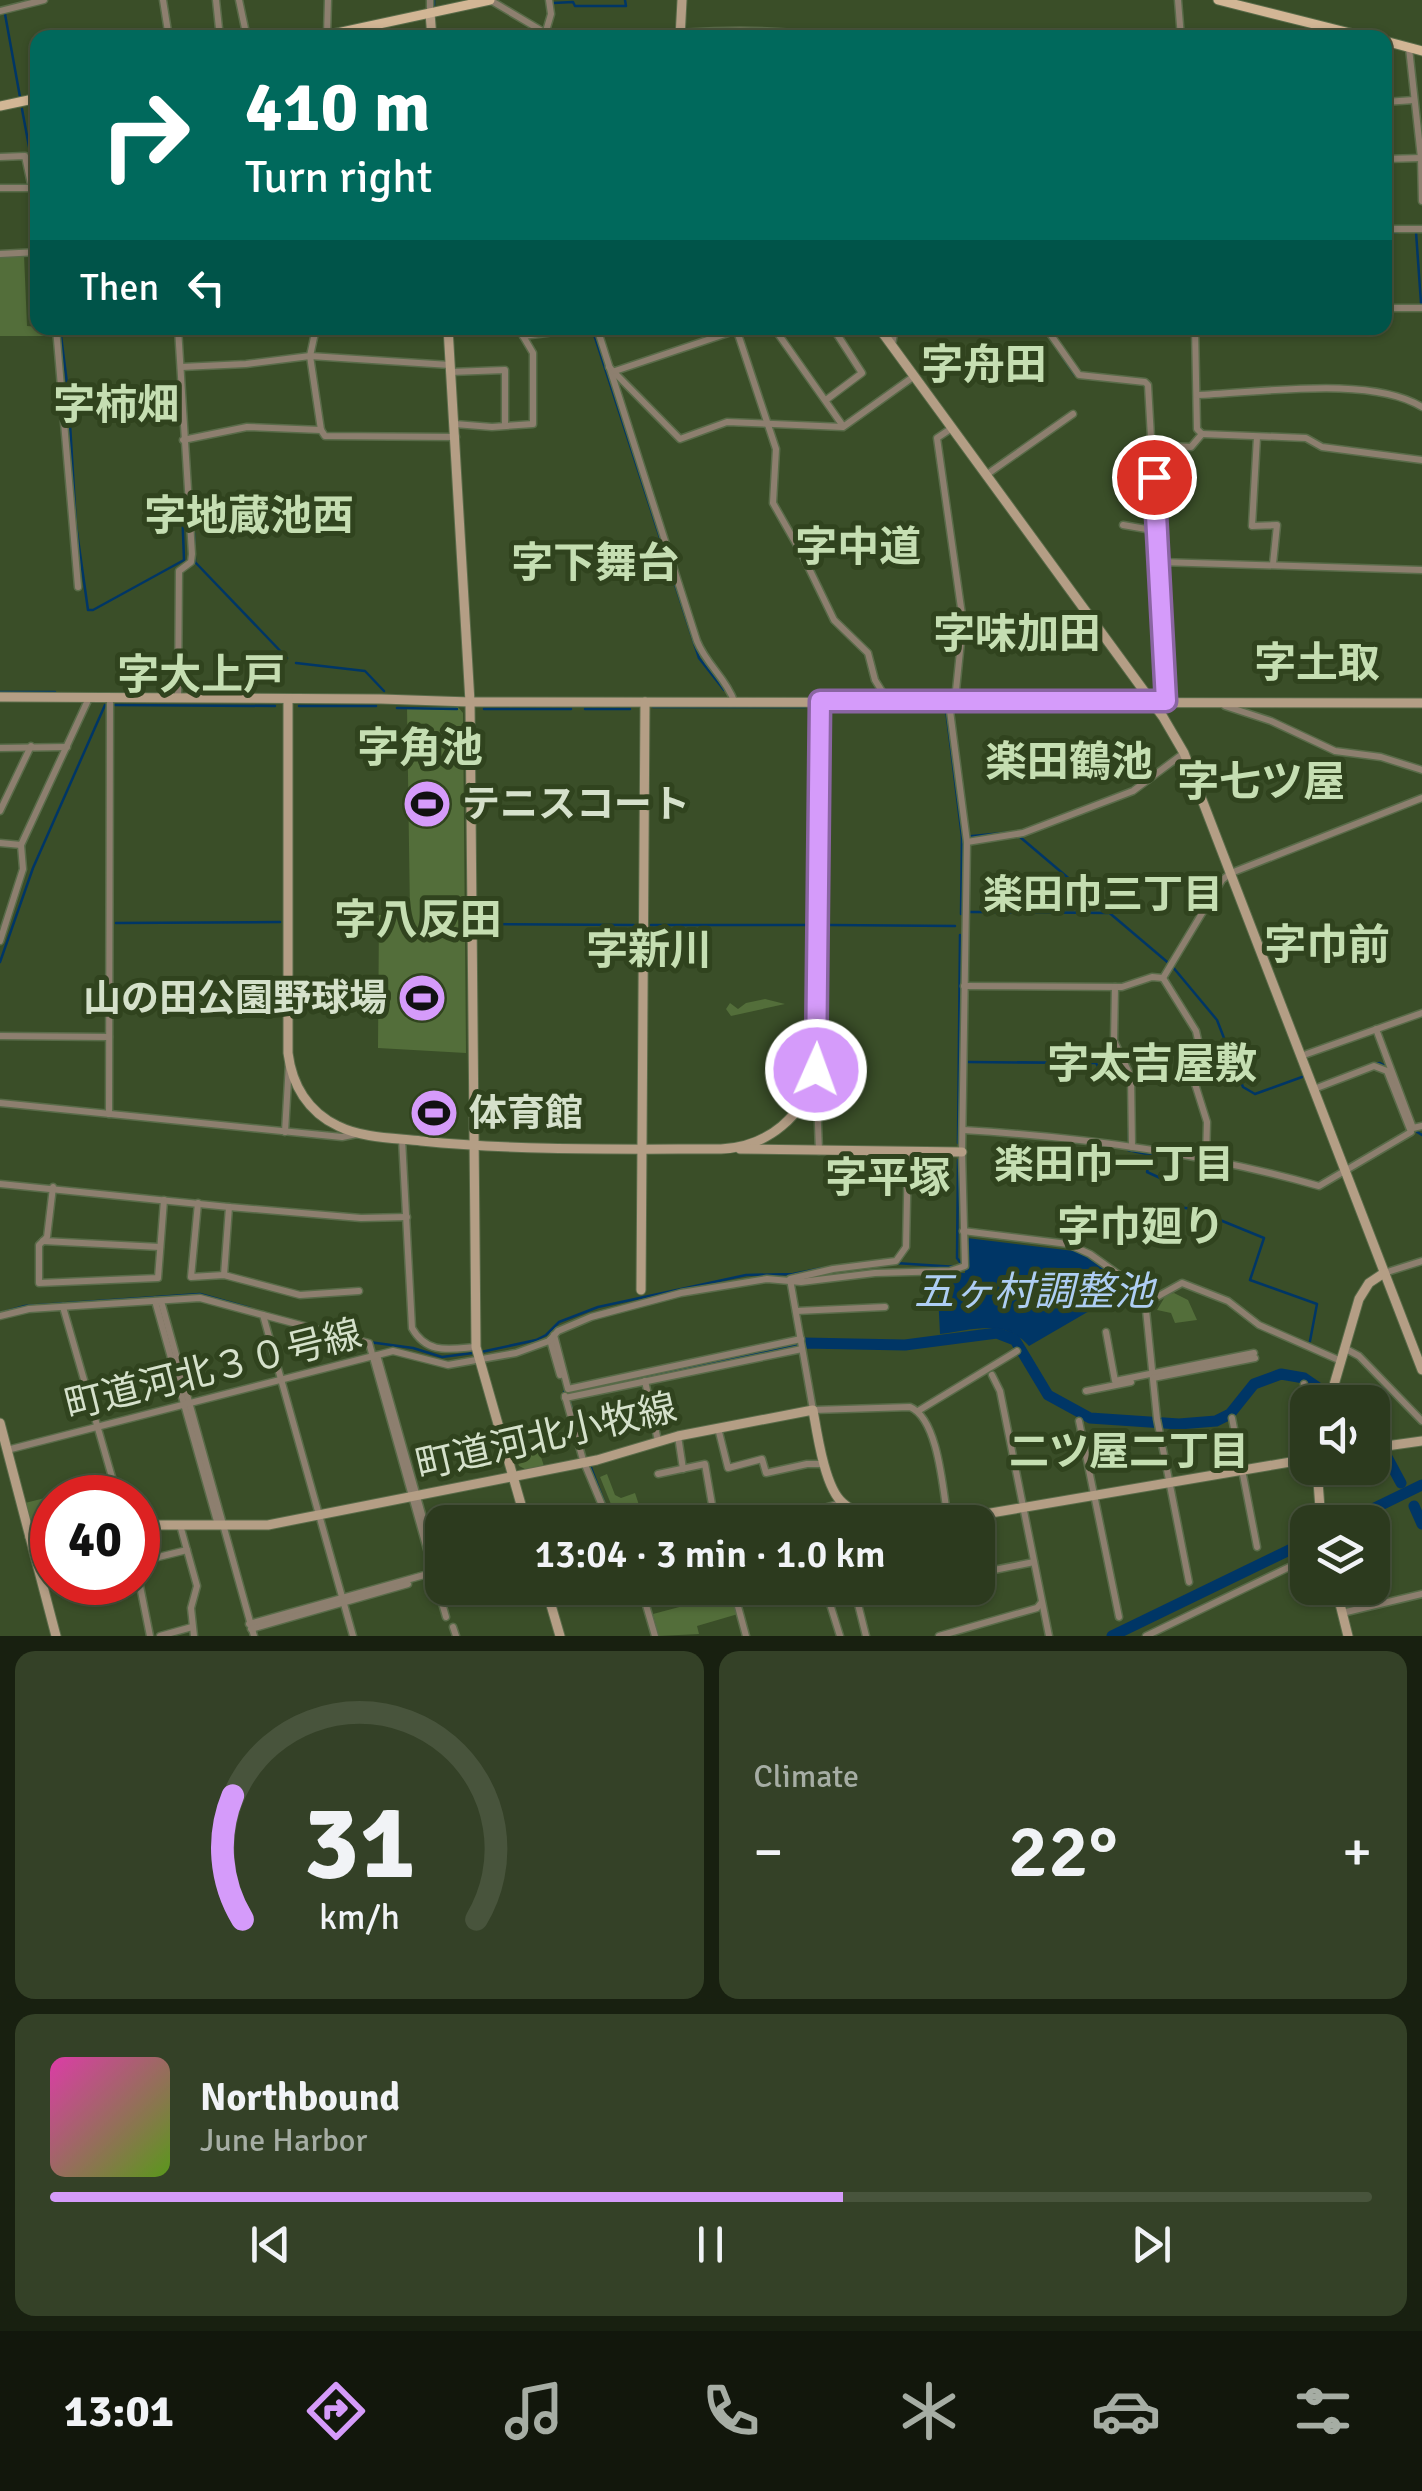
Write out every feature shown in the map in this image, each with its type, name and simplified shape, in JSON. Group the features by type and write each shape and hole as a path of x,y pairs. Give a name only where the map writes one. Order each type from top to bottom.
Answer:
{"main road":[{"path":"370,30 490,0"},
{"path":"1218,0 1338,30"},
{"path":"1392,46 1422,51"},
{"path":"0,106 30,100"}],"street":[{"path":"0,11 44,0"},
{"path":"164,0 168,30"},
{"path":"216,0 219,30"},
{"path":"240,0 246,30"},
{"path":"327,30 328,0"},
{"path":"430,0 431,30"},
{"path":"490,0 537,30"},
{"path":"546,30 549,0"},
{"path":"679,30 682,0"},
{"path":"1178,0 1180,30"},
{"path":"1410,48 1422,200"},
{"path":"1392,102 1414,100"},
{"path":"0,157 25,156 30,179"},
{"path":"1392,159 1421,158"},
{"path":"0,188 30,188"},
{"path":"1392,230 1422,229"},
{"path":"0,254 30,252"},
{"path":"1392,308 1422,308"},
{"path":"57,335 78,588"},
{"path":"178,335 192,554 191,562 178,571 178,698"},
{"path":"314,335 310,356 324,436 456,437"},
{"path":"448,335 470,702 477,1352 521,1505"},
{"path":"455,424 533,424 533,353 524,335"},
{"path":"600,335 697,642 729,687 734,701"},
{"path":"612,369 718,335"},
{"path":"739,335 770,426 777,465 773,503 840,630 868,653 875,680 888,701"},
{"path":"779,335 844,427"},
{"path":"826,400 862,373 838,335"},
{"path":"884,335 1151,701 1184,754 1422,1370"},
{"path":"892,346 894,335"},
{"path":"1051,335 1079,375 1148,383 1166,701"},
{"path":"1194,335 1197,428 1202,434 1306,438 1322,447 1422,460"},
{"path":"180,367 310,356 505,370 504,426"},
{"path":"612,369 680,439 727,422 844,427 914,376"},
{"path":"1197,395 1344,389 1404,396 1422,407"},
{"path":"986,474 1073,414"},
{"path":"184,440 247,426 321,430"},
{"path":"952,428 937,438 962,622 952,700 967,842 963,1231 1068,1244 1125,1279 1148,1285 1145,1300 1158,1423 1189,1582"},
{"path":"1151,444 1191,447 1202,434"},
{"path":"1256,436 1252,526 1277,525 1273,564"},
{"path":"1123,526 1158,531"},
{"path":"1160,562 1422,570"},
{"path":"0,697 470,702 1422,703"},
{"path":"0,941 23,868 20,845 89,698"},
{"path":"109,1114 110,699"},
{"path":"285,1132 289,1062 288,700"},
{"path":"818,1150 820,701"},
{"path":"640,1290 645,702"},
{"path":"1214,703 1260,716 1334,751 1391,760 1422,770"},
{"path":"0,811 31,746"},
{"path":"0,748 67,746"},
{"path":"967,842 1022,833 1133,791 1184,754"},
{"path":"964,986 1115,987 1164,978 1222,880 1231,873 1422,798"},
{"path":"0,843 20,845"},
{"path":"1164,978 1196,1031 1198,1040 1190,1068 1207,1122 1206,1158"},
{"path":"1115,987 1114,1041 1131,1076 1132,1147"},
{"path":"1301,1056 1422,1013"},
{"path":"1376,1029 1413,1128 1422,1126"},
{"path":"0,1036 109,1037"},
{"path":"289,1062 297,1086 313,1109 335,1125 358,1134 474,1146 962,1152"},
{"path":"963,1130 1206,1158 1319,1186 1412,1132 1382,1067 1374,1066 1313,1089"},
{"path":"735,1148 766,1138 787,1122 806,1099 816,1070"},
{"path":"0,1103 342,1137 358,1134"},
{"path":"402,1139 412,1328 426,1345 437,1350 477,1352"},
{"path":"845,1505 839,1502 825,1464 790,1279 833,1269 896,1262 902,1257 906,1247 908,1151"},
{"path":"0,1184 361,1218 407,1217"},
{"path":"53,1187 47,1237 40,1244 39,1283 158,1278 164,1200"},
{"path":"198,1204 192,1277 224,1276 300,1295 360,1291"},
{"path":"224,1276 230,1207"},
{"name":"町道河北３０号線","path":"4,1451 375,1356 398,1352 448,1365 477,1352 516,1352 591,1317 662,1297 767,1279 801,1282 956,1269 965,1266 963,1231"},
{"path":"44,1241 160,1248"},
{"path":"1335,1385 1361,1294 1384,1273 1422,1261"},
{"path":"1145,1300 1182,1283 1228,1301 1259,1325 1341,1366"},
{"path":"0,1316 29,1309 200,1298 369,1343 425,1532"},
{"path":"158,1301 251,1632 425,1577"},
{"path":"63,1307 111,1475"},
{"path":"796,1311 885,1307"},
{"path":"263,1316 353,1636"},
{"path":"1112,1386 1104,1331 1115,1381 1152,1376"},
{"path":"552,1338 568,1390 802,1344"},
{"path":"552,1338 584,1463 602,1505"},
{"path":"568,1398 802,1344"},
{"path":"1346,1349 1359,1356 1422,1421"},
{"path":"919,1413 1016,1352"},
{"path":"1086,1391 1255,1356"},
{"path":"992,1375 1000,1391 1049,1636"},
{"path":"645,1381 658,1441"},
{"path":"813,1410 910,1407 919,1413 931,1431 941,1505"},
{"name":"町道河北小牧線","path":"160,1525 268,1525 320,1516 584,1463 678,1436 813,1410"},
{"path":"1232,1418 1257,1547"},
{"path":"1079,1421 1119,1616"},
{"path":"0,1423 4,1451 30,1538"},
{"path":"718,1428 728,1468 762,1459 766,1473 825,1464"},
{"path":"678,1436 683,1469"},
{"path":"1390,1445 1422,1441"},
{"path":"995,1513 1290,1462"},
{"path":"658,1474 705,1464 712,1505"},
{"path":"829,1505 839,1502"},
{"path":"160,1636 193,1631 191,1608 197,1586 180,1524"},
{"path":"160,1557 187,1550"},
{"path":"995,1569 1034,1562"},
{"path":"1146,1636 1290,1567"},
{"path":"1390,1601 1422,1594"},
{"path":"939,1636 1038,1608 1041,1602"},
{"path":"48,1605 56,1636"},
{"path":"144,1605 150,1636"},
{"path":"444,1605 446,1616"},
{"path":"551,1605 560,1636"},
{"path":"647,1605 655,1636"},
{"path":"738,1605 746,1636"},
{"path":"830,1605 840,1636"},
{"path":"858,1605 866,1636"},
{"path":"1340,1605 1348,1636"},
{"path":"1342,1612 1374,1605"}],"green space":[{"path":"24,255 30,335 55,336 0,336 0,256"},
{"path":"407,707 458,707 463,713 466,1053 378,1048 379,915 410,914"},
{"path":"765,999 785,1004 731,1016 726,1009 730,1003 738,1009"},
{"name":"体育館","path":"420,1098 448,1098 448,1129 421,1127"},
{"path":"1174,1293 1188,1300 1197,1320 1175,1323 1171,1313 1157,1310 1166,1295"},
{"path":"537,1445 544,1466 519,1466 514,1450"},
{"path":"607,1474 615,1495 621,1498 635,1493 639,1505 611,1505 600,1477"},
{"path":"687,1605 735,1605 738,1614 697,1626 699,1634 659,1636 653,1614"}],"water":[{"name":"五ヶ村調整池","path":"967,1238 1082,1252 1119,1278 1122,1292 1029,1346 999,1329 940,1334 937,1274 965,1273"}],"waterway":[{"path":"434,0 434,5"},
{"path":"553,3 626,6 625,0"},
{"path":"5,14 20,97"},
{"path":"22,109 30,152"},
{"path":"1392,232 1398,232"},
{"path":"1416,232 1421,303"},
{"path":"61,335 69,399"},
{"path":"594,335 699,658 724,690"},
{"path":"1060,353 1075,375"},
{"path":"69,407 76,525 88,610 184,560 185,502"},
{"path":"194,533 195,562 287,658"},
{"path":"296,663 365,671 384,691"},
{"path":"0,692 55,692"},
{"path":"0,962 33,868 105,705"},
{"path":"115,705 275,706"},
{"path":"299,706 376,706"},
{"path":"653,707 805,707"},
{"path":"397,708 457,709"},
{"path":"828,708 946,709 962,837 961,914"},
{"path":"484,709 571,709"},
{"path":"585,709 630,709"},
{"path":"962,837 1014,832"},
{"path":"1020,837 1172,966 1217,1020 1243,1087 1255,1094 1302,1077"},
{"path":"970,912 1108,913"},
{"path":"116,923 280,922"},
{"path":"483,924 634,925"},
{"path":"651,925 808,925"},
{"path":"829,925 955,926"},
{"path":"958,1143 960,935"},
{"path":"968,1062 1096,1063 1103,1076 1127,1081"},
{"path":"1372,1064 1388,1068"},
{"path":"1129,1128 1129,1140"},
{"path":"1414,1130 1422,1135"},
{"path":"1128,1150 1151,1155 1147,1172 1169,1182"},
{"path":"958,1160 957,1258 962,1265"},
{"path":"1171,1206 1193,1209 1264,1238 1250,1280 1317,1304 1310,1341"},
{"path":"895,1263 957,1267"},
{"path":"481,1352 536,1340 559,1322 598,1307 746,1275 793,1274 823,1268"},
{"path":"0,1313 25,1306 200,1294 250,1308"},
{"path":"1009,1330 1015,1340"},
{"path":"568,1394 804,1343 905,1345 997,1333 1015,1340 1048,1395 1090,1418 1179,1424 1216,1421 1230,1414 1254,1384 1281,1374 1304,1378 1314,1385"},
{"path":"369,1342 442,1357 473,1353"},
{"path":"569,1399 579,1433"},
{"path":"1390,1463 1401,1483"},
{"path":"590,1465 604,1502"},
{"path":"1381,1505 1422,1485"},
{"path":"1414,1506 1422,1524"},
{"path":"1112,1636 1290,1550"}],"place":[{"name":"テニスコート","path":"427,804"},
{"name":"山の田公園野球場","path":"422,998"},
{"name":"体育館","path":"434,1113"}],"district":[{"name":"字舟田","path":"984,364"},
{"name":"字柿畑","path":"116,404"},
{"name":"字地蔵池西","path":"249,515"},
{"name":"字中道","path":"858,546"},
{"name":"字下舞台","path":"595,562"},
{"name":"字味加田","path":"1017,633"},
{"name":"字土取","path":"1317,662"},
{"name":"字大上戸","path":"201,674"},
{"name":"字角池","path":"420,747"},
{"name":"楽田鶴池","path":"1069,761"},
{"name":"字七ツ屋","path":"1261,781"},
{"name":"楽田巾三丁目","path":"1103,894"},
{"name":"字八反田","path":"418,919"},
{"name":"字巾前","path":"1327,944"},
{"name":"字新川","path":"649,949"},
{"name":"字太吉屋敷","path":"1152,1063"},
{"name":"楽田巾一丁目","path":"1114,1164"},
{"name":"字平塚","path":"888,1177"},
{"name":"字巾廻り","path":"1141,1226"},
{"name":"二ツ屋二丁目","path":"1129,1451"}],"route":[{"path":"816,1070 820,701 1166,701 1154,477"}]}
